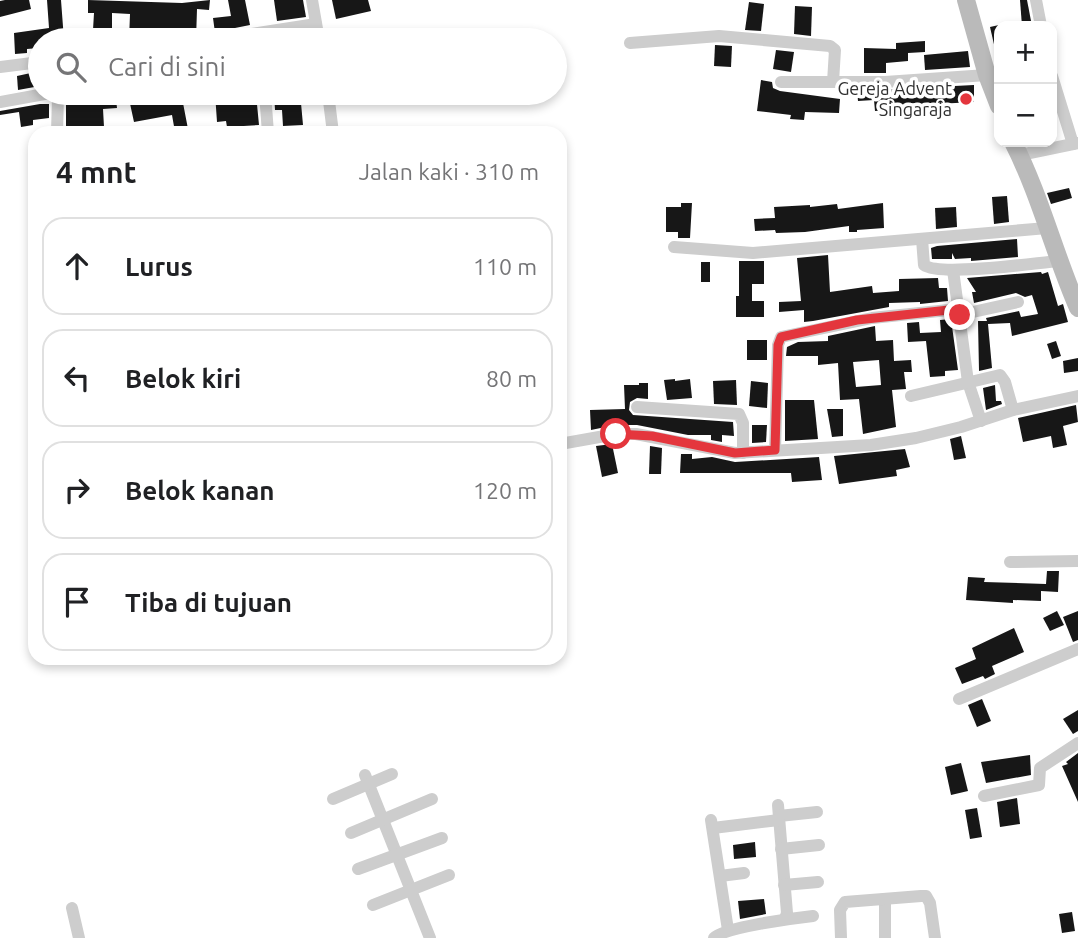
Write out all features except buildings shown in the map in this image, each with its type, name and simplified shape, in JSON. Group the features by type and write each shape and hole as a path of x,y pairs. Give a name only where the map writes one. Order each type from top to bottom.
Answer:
{"street":[{"path":"312,0 317,28"},
{"path":"966,0 994,93"},
{"path":"1036,0 1040,21"},
{"path":"290,28 316,24"},
{"path":"630,43 719,36 830,46 835,50 833,82"},
{"path":"0,67 28,64"},
{"path":"781,82 885,82 987,75"},
{"path":"1055,84 1075,143 1017,148 1078,308"},
{"path":"0,102 28,98"},
{"path":"55,105 56,126"},
{"path":"266,105 267,126"},
{"path":"330,105 332,126"},
{"path":"674,247 753,253 1048,228"},
{"path":"922,239 924,265 929,268 953,270 1059,261"},
{"path":"953,270 968,382 981,421"},
{"path":"775,450 778,345 781,337 857,320 959,312 1018,302"},
{"path":"911,396 998,375 1002,377 1013,410"},
{"path":"567,443 616,434 636,434 712,450 743,453 871,444 916,438 1013,410 1078,396"},
{"path":"637,407 738,414 743,423 743,453"},
{"path":"1010,562 1078,561"},
{"path":"959,699 1078,649"},
{"path":"985,796 1039,785 1040,768 1078,743"},
{"path":"333,799 367,780 392,775"},
{"path":"367,780 430,938"},
{"path":"351,833 432,799"},
{"path":"728,930 712,824 778,814 817,813"},
{"path":"778,814 787,913 785,919"},
{"path":"358,869 442,838"},
{"path":"781,849 819,845"},
{"path":"720,876 744,873"},
{"path":"373,905 449,874"},
{"path":"784,885 818,882"},
{"path":"841,938 842,905 852,901 921,896 929,899 935,938"},
{"path":"885,899 885,938"},
{"path":"72,908 79,938"},
{"path":"714,938 728,930 813,916"}],"place":[{"name":"Gereja Advent Singaraja","path":"966,99"}],"route":[{"path":"616,434 652,436 735,453 775,450 778,345 781,337 872,318 958,309 960,315"}]}
